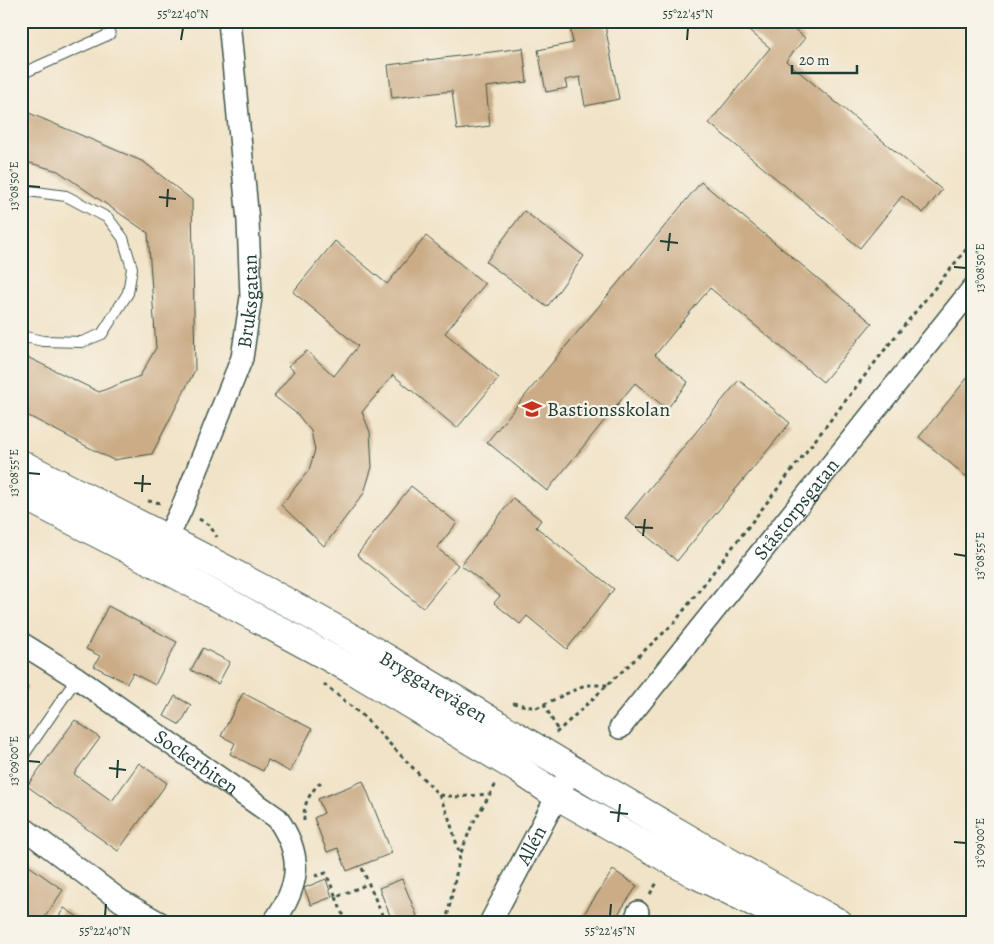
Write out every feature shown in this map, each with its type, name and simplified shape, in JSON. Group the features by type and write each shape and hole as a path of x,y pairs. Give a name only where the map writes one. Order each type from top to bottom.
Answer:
{"main road":[{"name":"Bryggarevägen","path":"21,464 358,673 518,769 558,796 695,874 797,923"},
{"name":"Bryggarevägen","path":"21,494 161,551 390,660 571,770 806,906 839,923"}],"street":[{"name":"Bruksgatan","path":"161,551 182,510 242,358 251,297 248,221 229,21"},
{"name":"Ståstorpsgatan","path":"620,728 973,288"},
{"name":"Sockerbiten","path":"21,643 77,678 277,818 288,833 295,858 295,875 290,895 273,923"},
{"name":"Allén","path":"490,923 571,770"},
{"path":"21,826 121,901 160,923"},
{"path":"121,901 130,923"}],"lane":[{"path":"21,105 23,73 110,34"},
{"path":"21,190 66,196 108,218 123,238 132,268 128,293 102,334 82,342 43,341 21,336"},
{"path":"21,759 77,678"}],"path":[{"path":"554,735 674,623 890,343 973,241"},
{"path":"320,681 363,716 439,795 448,815 460,855"},
{"path":"544,704 558,731"},
{"path":"305,829 304,816 308,797 323,780"},
{"path":"446,923 460,855 472,825 498,781"},
{"path":"439,795 458,797 489,794"},
{"path":"362,868 383,917 382,923"},
{"path":"312,876 326,873 342,913 351,923"},
{"path":"336,897 368,884"}],"building":[{"path":"569,21 618,21 605,25 619,99 585,106 580,77 565,80 567,88 546,92 538,50 573,43"},
{"path":"748,21 785,21 805,38 786,61 942,190 923,213 902,196 860,248 709,123 770,48 744,26"},
{"path":"523,48 527,82 486,87 490,126 457,130 452,91 392,98 388,65"},
{"path":"29,113 144,162 192,200 195,370 152,454 113,460 21,412 21,354 99,392 140,376 156,348 148,233 58,171 30,163 21,166 21,115"},
{"path":"701,182 872,323 823,382 710,288 655,355 688,382 667,409 635,383 547,491 487,442"},
{"path":"524,211 584,256 547,307 486,262"},
{"path":"426,236 485,284 445,333 499,378 457,428 393,375 362,412 370,432 372,467 364,493 324,546 281,505 309,470 315,450 311,431 297,414 274,396 294,371 288,366 307,351 334,376 358,346 293,292 335,241 387,284"},
{"path":"973,371 973,473 968,478 919,437"},
{"path":"739,380 790,423 677,561 625,518"},
{"path":"411,486 457,523 437,548 458,565 423,608 357,555"},
{"path":"513,498 541,520 536,527 614,589 567,649 527,616 520,624 494,603 500,596 461,565"},
{"path":"108,606 177,642 155,685 133,673 127,683 94,666 100,656 86,649"},
{"path":"203,648 230,662 218,684 191,670"},
{"path":"21,682 28,687 21,697"},
{"path":"243,693 312,729 290,772 268,760 263,771 230,754 235,743 221,736"},
{"path":"175,696 191,705 180,725 164,716"},
{"path":"75,720 100,738 74,774 112,801 139,763 167,783 118,851 27,786"},
{"path":"363,781 392,853 347,871 338,848 327,852 314,818 324,813 318,799"},
{"path":"25,863 63,890 41,923 21,923 21,911 25,906 21,903 21,869"},
{"path":"613,870 637,886 612,923 578,923"},
{"path":"326,879 332,897 311,905 304,888"},
{"path":"402,879 417,916 400,923 393,923 379,888"},
{"path":"64,908 87,923 55,923"}],"place":[{"name":"Bastionsskolan","path":"532,409"}]}
